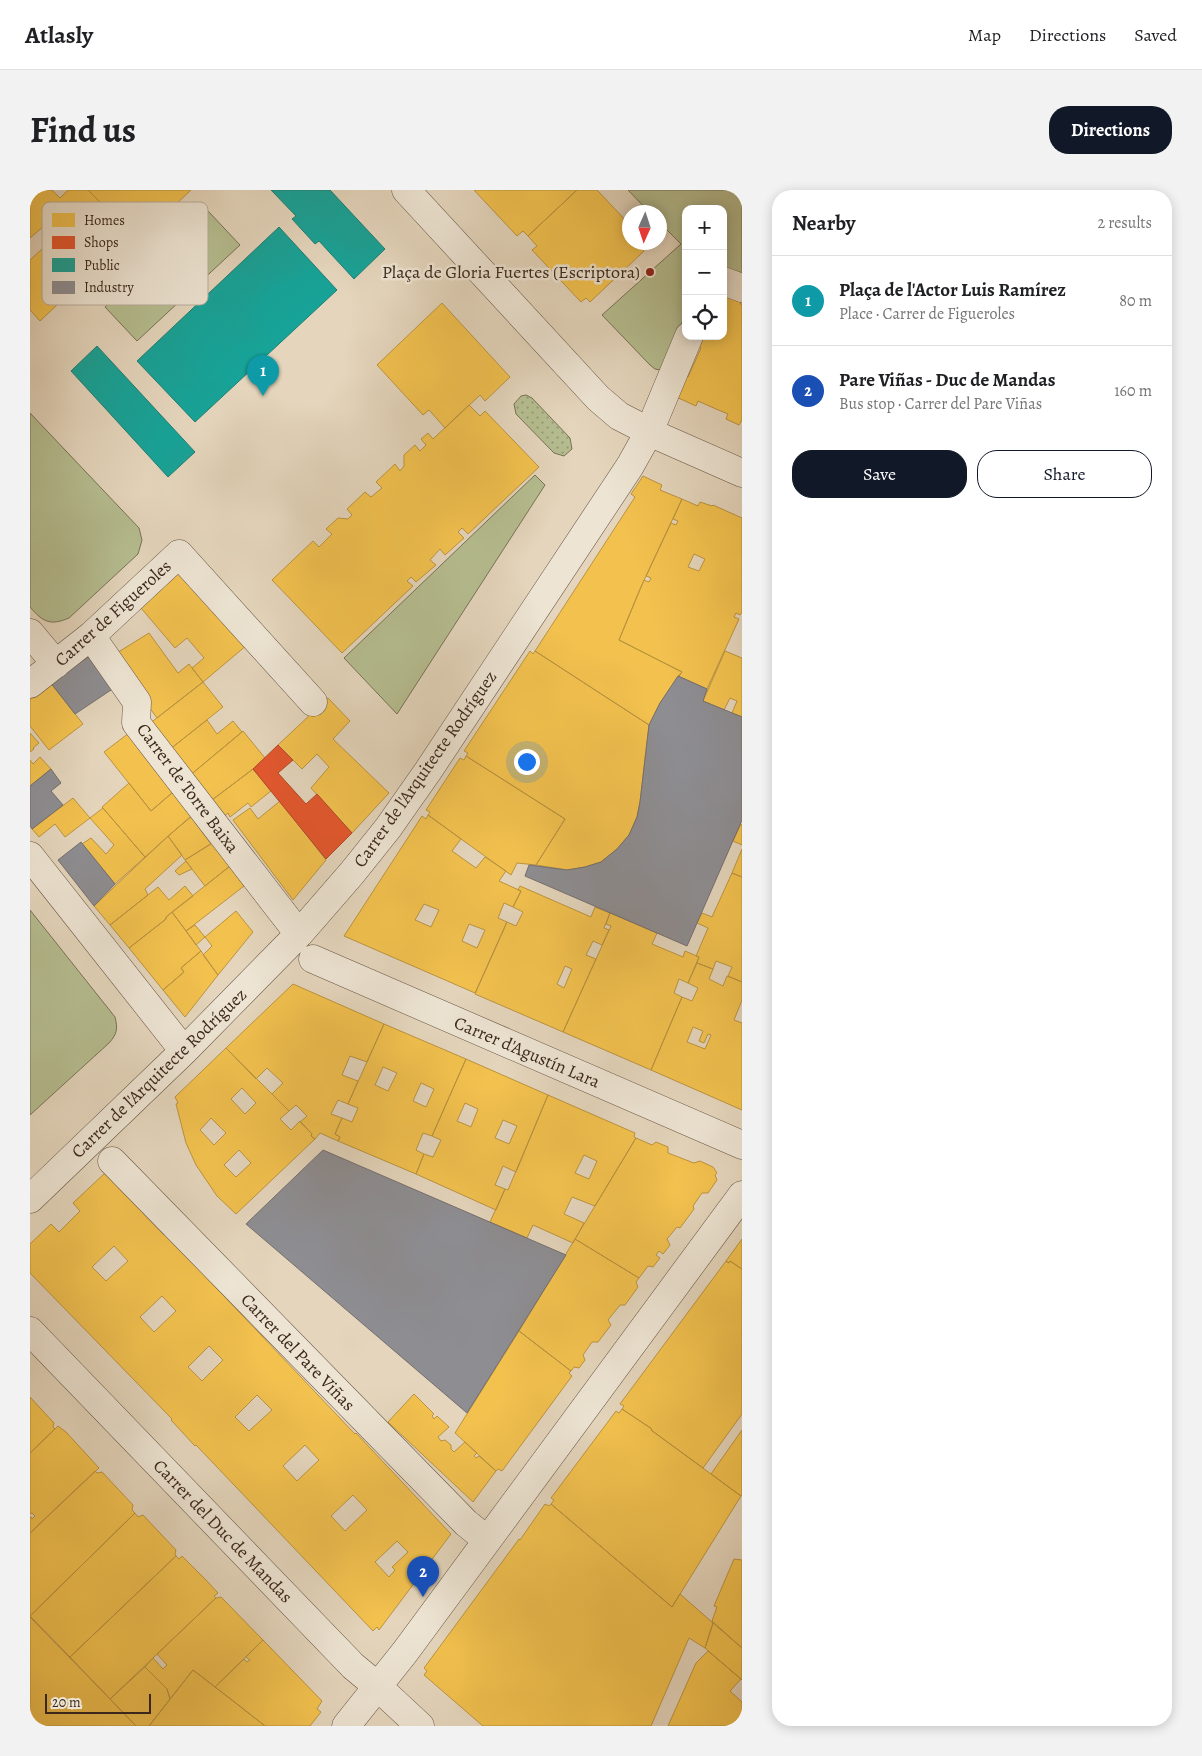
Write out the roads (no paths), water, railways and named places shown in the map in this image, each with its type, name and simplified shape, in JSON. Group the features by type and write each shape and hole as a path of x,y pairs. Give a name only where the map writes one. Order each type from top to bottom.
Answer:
{"street":[{"path":"406,190 598,398 619,416 649,432 742,473"},
{"path":"727,283 742,288"},
{"path":"649,432 687,340"},
{"name":"Carrer de l'Arquitecte Rodríguez","path":"30,1199 184,1051 299,934 388,828 597,517 649,432"},
{"name":"Carrer de Figueroles","path":"30,684 91,636 179,554 313,702"},
{"path":"30,633 56,664"},
{"name":"Carrer de Torre Baixa","path":"91,636 138,702 136,723 299,934"},
{"path":"30,856 184,1051"},
{"name":"Carrer d'Agustín Lara","path":"312,959 742,1145"},
{"name":"Carrer del Pare Viñas","path":"112,1161 466,1523 488,1540"},
{"path":"346,1726 405,1652 742,1195"},
{"name":"Carrer del Duc de Mandas","path":"30,1331 353,1666 420,1726"}],"place":[{"name":"Plaça de Gloria Fuertes (Escriptora)","path":"650,272"},
{"name":"Plaça de l'Actor Luis Ramírez","path":"263,396"},
{"name":"Pare Viñas - Duc de Mandas","path":"423,1597"}]}
